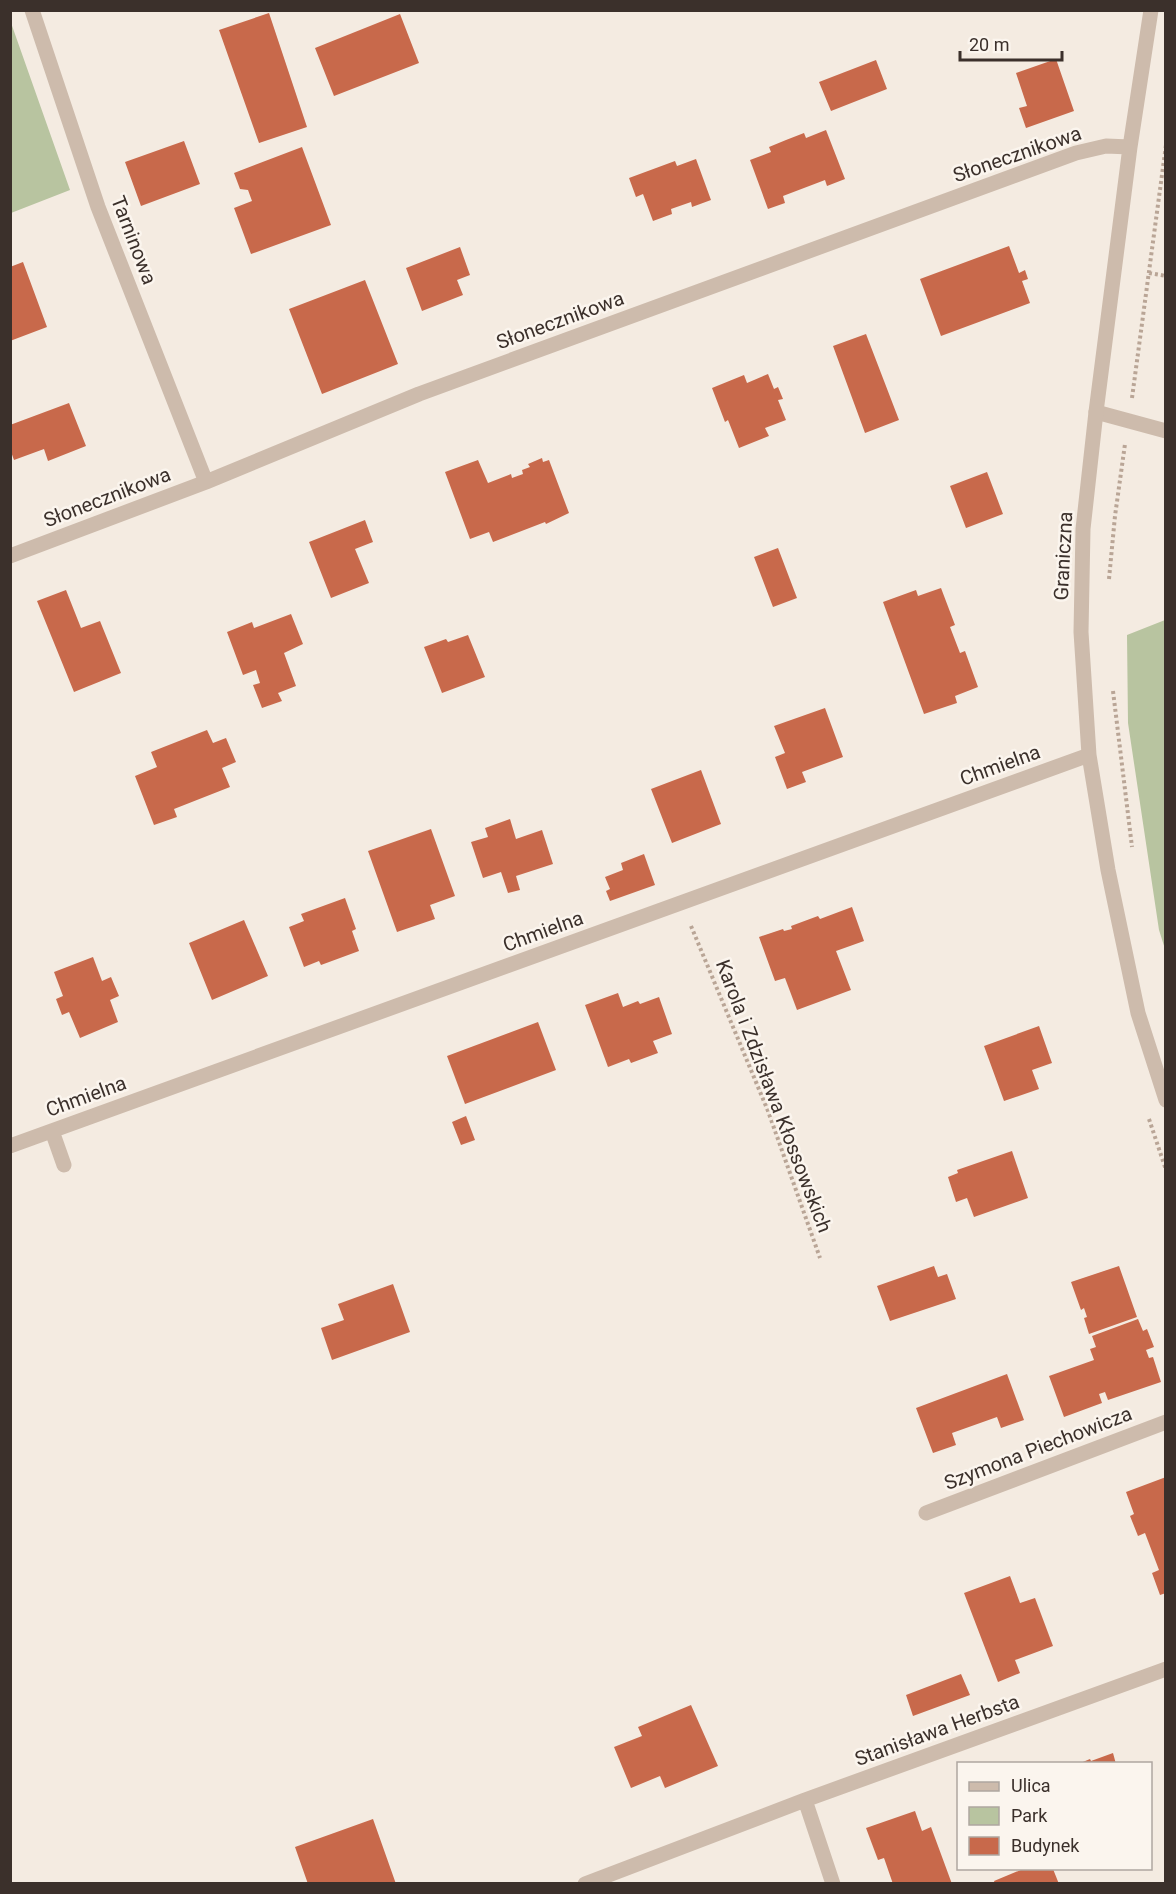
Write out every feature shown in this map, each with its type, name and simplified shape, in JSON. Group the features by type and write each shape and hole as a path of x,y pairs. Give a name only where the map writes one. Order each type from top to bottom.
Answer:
{"street":[{"name":"Tarninowa","path":"32,10 98,207 206,482"},
{"name":"Graniczna","path":"1151,10 1130,147 1096,412 1083,529 1081,632 1089,755 1125,958 1138,1013 1166,1100"},
{"name":"Słonecznikowa","path":"10,556 206,482 419,394 1065,157 1106,146 1130,147"},
{"path":"1096,412 1166,431"},
{"name":"Chmielna","path":"10,1146 1089,755"},
{"path":"52,1131 64,1166"},
{"name":"Szymona Piechowicza","path":"926,1513 1166,1422"},
{"name":"Stanisława Herbsta","path":"585,1884 805,1800 1166,1669"},
{"path":"805,1800 833,1884"}],"path":[{"path":"1109,583 1115,516 1164,174 1166,146"},
{"path":"1149,273 1166,276"},
{"path":"1112,691 1133,853"},
{"name":"Karola i Zdzisława Kłossowskich","path":"699,945 768,1111 820,1258"}],"green space":[{"path":"10,20 70,190 11,213 10,213"},
{"path":"1165,620 1165,949 1159,930 1128,723 1127,635"}],"building":[{"path":"269,13 307,127 259,143 219,30"},
{"path":"400,14 419,63 334,96 315,48"},
{"path":"1056,59 1074,111 1026,128 1019,108 1027,106 1016,73"},
{"path":"876,60 887,89 831,111 819,82"},
{"path":"826,130 845,179 827,186 825,180 783,196 785,203 768,209 750,160 771,152 769,147 786,140 804,133 806,138"},
{"path":"184,141 200,184 141,206 125,162"},
{"path":"302,147 331,225 251,254 234,208 252,201 248,190 240,189 234,173"},
{"path":"696,159 711,200 692,207 691,202 671,209 672,214 653,221 643,194 636,197 629,178 675,161 677,166"},
{"path":"1009,246 1019,273 1025,270 1028,279 1022,281 1030,303 941,336 920,279"},
{"path":"460,247 470,275 457,280 463,295 422,311 406,268"},
{"path":"23,262 47,327 10,341 10,267"},
{"path":"365,280 398,364 322,394 289,309"},
{"path":"866,334 899,420 865,433 833,346"},
{"path":"768,374 774,389 778,387 783,399 778,400 786,420 765,428 769,436 739,448 728,420 725,422 712,388 744,375 747,383"},
{"path":"69,403 86,446 48,461 44,449 14,460 10,449 10,425"},
{"path":"542,458 543,462 549,460 569,513 546,524 545,522 493,542 489,532 470,539 445,472 478,460 488,483 511,474 512,478 523,474 522,470 530,467 528,464"},
{"path":"987,472 1003,514 966,528 950,486"},
{"path":"365,520 373,542 355,549 369,583 331,598 309,542"},
{"path":"778,548 797,598 773,607 754,557"},
{"path":"941,588 955,625 950,627 960,653 965,651 978,687 955,696 957,703 924,714 883,602 916,590 918,596"},
{"path":"66,590 81,628 100,621 121,673 74,692 37,601"},
{"path":"291,614 303,644 284,653 296,686 278,693 282,701 262,708 253,685 260,683 256,670 243,675 227,632 252,622 254,628"},
{"path":"468,635 485,677 442,693 424,647 446,639 448,642"},
{"path":"825,708 843,757 802,772 806,782 787,789 775,757 785,753 774,726"},
{"path":"207,730 213,743 226,738 236,762 222,768 230,787 174,809 177,817 154,825 135,776 157,767 151,752"},
{"path":"701,770 721,824 672,843 651,789"},
{"path":"510,819 516,839 542,830 553,864 516,876 520,890 508,893 501,872 483,878 471,842 488,837 485,828"},
{"path":"431,829 455,896 430,905 435,919 397,932 368,851"},
{"path":"644,854 655,885 610,901 606,891 610,889 605,877 623,870 621,863"},
{"path":"345,898 356,929 352,931 359,951 321,965 319,961 304,967 289,927 304,921 301,914"},
{"path":"852,907 864,941 836,951 851,990 797,1010 785,978 775,981 759,937 783,929 784,931 792,929 791,926 818,916 820,919"},
{"path":"244,920 268,976 212,1000 189,943"},
{"path":"93,957 102,981 111,977 119,996 110,1000 118,1022 80,1038 69,1012 62,1015 56,999 63,996 54,972"},
{"path":"618,993 623,1007 659,997 672,1034 653,1041 658,1053 631,1063 629,1059 608,1067 585,1005"},
{"path":"538,1022 556,1070 465,1104 447,1056"},
{"path":"1039,1026 1052,1063 1032,1070 1039,1089 1004,1101 984,1046"},
{"path":"466,1116 475,1140 461,1145 452,1122"},
{"path":"1012,1151 1028,1198 974,1217 967,1198 956,1202 948,1177 958,1173 957,1170"},
{"path":"934,1266 938,1277 947,1274 956,1299 890,1321 877,1286"},
{"path":"1119,1266 1137,1317 1089,1334 1084,1318 1087,1317 1084,1308 1081,1310 1071,1282"},
{"path":"393,1284 410,1332 332,1360 321,1328 344,1320 338,1304"},
{"path":"1138,1319 1143,1331 1147,1329 1154,1347 1146,1350 1149,1358 1153,1357 1161,1382 1108,1400 1105,1392 1099,1394 1102,1403 1064,1417 1049,1376 1094,1360 1090,1349 1096,1347 1092,1336"},
{"path":"1007,1374 1024,1420 1001,1428 997,1417 952,1433 956,1445 933,1453 916,1408"},
{"path":"1166,1477 1166,1593 1160,1595 1152,1573 1159,1570 1145,1533 1138,1536 1130,1516 1134,1514 1126,1492"},
{"path":"1010,1576 1020,1603 1035,1598 1053,1646 1015,1660 1020,1673 998,1682 964,1593"},
{"path":"961,1674 970,1695 913,1716 906,1695"},
{"path":"691,1705 718,1766 665,1788 660,1776 631,1788 614,1747 642,1736 638,1727"},
{"path":"1113,1753 1115,1762 1083,1762 1090,1759 1091,1761"},
{"path":"915,1811 922,1831 931,1827 952,1884 893,1884 884,1858 878,1860 866,1828"},
{"path":"373,1819 396,1884 308,1884 295,1847"},
{"path":"1021,1870 1053,1870 1059,1884 995,1884 994,1881"}]}
